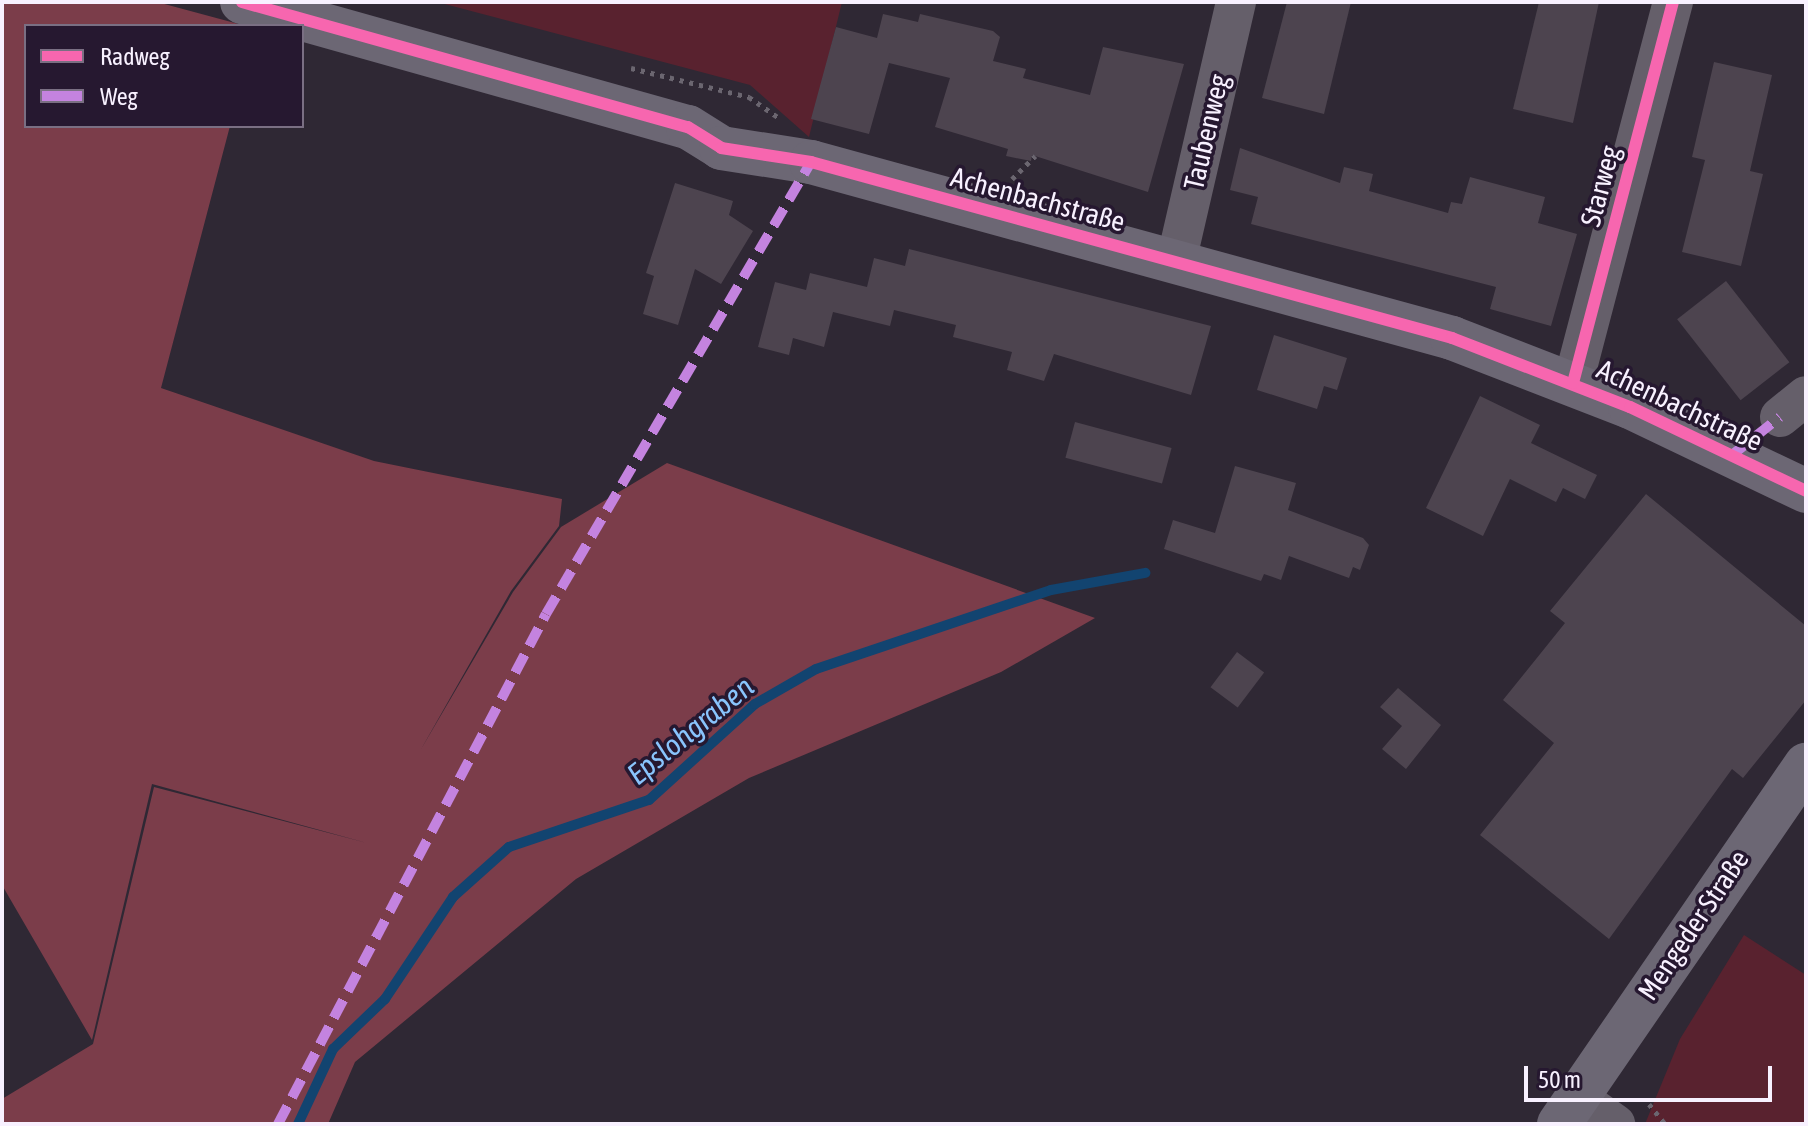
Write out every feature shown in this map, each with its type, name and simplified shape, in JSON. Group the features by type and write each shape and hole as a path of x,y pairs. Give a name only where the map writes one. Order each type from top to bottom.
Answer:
{"street":[{"name":"Achenbachstraße","path":"242,2 688,127 721,148 811,162 1452,338 1573,383 1806,491"},
{"name":"Taubenweg","path":"1176,262 1236,2"},
{"name":"Starweg","path":"1573,383 1673,2"},
{"name":"Mengeder Straße","path":"1574,1103 1806,765"},
{"path":"1574,1103 1615,1124"}],"path":[{"path":"1649,1104 1665,1124"}],"shaded area":[{"path":"2,2 157,2 239,24 24,24 24,128 229,128 161,388 374,461 562,499 559,526 511,591 420,751 513,592 561,527 667,463 1095,618 1001,672 749,778 576,879 355,1062 328,1124 2,1124 2,1099 93,1044 154,787 367,843 152,784 92,1040 2,885"},
{"path":"437,2 842,2 809,137 750,85"},
{"path":"1744,935 1806,975 1806,1124 1645,1124 1680,1039"}],"building":[{"path":"1287,2 1351,2 1324,114 1262,98"},
{"path":"1539,2 1599,2 1573,123 1513,109"},
{"path":"883,14 918,22 920,14 993,31 1000,37 993,61 1026,69 1023,78 1090,95 1103,47 1184,64 1148,192 1032,155 1031,161 1006,156 1008,149 935,127 950,78 889,63 869,134 811,119 836,27 877,38"},
{"path":"1714,62 1772,75 1750,171 1763,174 1741,266 1682,252 1705,160 1692,157"},
{"path":"1240,148 1340,183 1344,167 1373,174 1369,191 1448,213 1451,202 1462,204 1470,177 1545,197 1538,223 1577,234 1551,326 1490,309 1496,287 1251,224 1258,197 1230,190"},
{"path":"675,183 733,201 729,215 753,231 721,284 695,269 678,325 643,314 654,276 646,273"},
{"path":"909,249 1211,326 1191,395 1054,354 1044,381 1007,370 1012,352 953,337 956,325 894,310 890,326 833,312 824,347 793,338 789,355 758,347 775,282 806,290 810,273 867,287 874,258 905,266"},
{"path":"1726,281 1789,362 1741,400 1677,319"},
{"path":"1274,335 1347,358 1337,390 1324,386 1317,409 1257,390"},
{"path":"1480,396 1540,425 1531,443 1597,475 1585,499 1563,488 1556,502 1510,479 1483,536 1426,508"},
{"path":"1075,422 1172,448 1162,484 1065,458"},
{"path":"1235,466 1296,483 1288,510 1363,538 1369,545 1360,570 1353,567 1349,578 1289,556 1281,580 1264,574 1261,581 1164,549 1173,520 1215,533"},
{"path":"1646,494 1806,626 1806,700 1743,778 1732,769 1609,939 1480,835 1554,743 1503,700 1565,623 1550,611"},
{"path":"1237,652 1264,672 1238,708 1211,687"},
{"path":"1398,688 1441,725 1406,769 1382,749 1402,726 1380,707"}],"waterway":[{"name":"Epslohgraben","path":"298,1124 333,1049 385,999 453,897 509,847 649,800 755,704 816,669 1051,590 1145,573"}],"marked path":[{"path":"278,1124 546,614 811,162"},
{"path":"1732,455 1780,417"}],"cycle path":[{"path":"242,2 688,127 721,148 811,162 1452,338 1630,407 1806,491"},
{"path":"1573,383 1673,2"}]}
